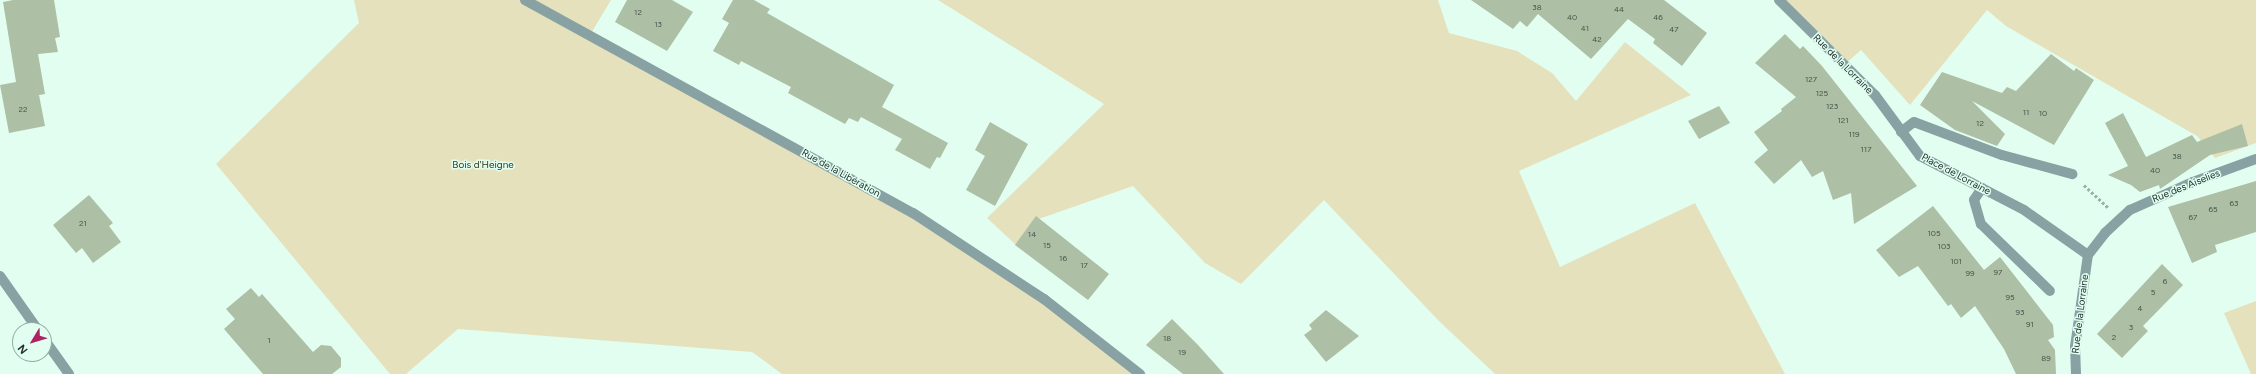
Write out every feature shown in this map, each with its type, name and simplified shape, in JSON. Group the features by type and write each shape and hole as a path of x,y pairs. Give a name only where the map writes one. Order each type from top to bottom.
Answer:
{"street":[{"name":"Rue de la Libération","path":"525,0 913,213 1044,298 1140,374"},
{"name":"Rue de la Lorraine","path":"1779,0 1875,95 1902,132"},
{"path":"1902,132 1914,122 2002,156 2072,174"},
{"name":"Place de Lorraine","path":"1902,132 1920,156 2024,210 2088,255"},
{"name":"Rue des Aiselies","path":"2088,255 2105,232 2130,210 2192,182 2256,159"},
{"path":"1982,188 1974,200 1980,224 2050,291"},
{"name":"Rue de la Lorraine","path":"2076,374 2074,346 2088,255"},
{"path":"0,276 32,322"},
{"path":"52,350 69,374"}],"path":[{"path":"2072,174 2101,200"}],"green space":[{"name":"Bois d'Heigne","path":"354,0 611,0 590,35 992,264 1140,374 782,374 752,352 458,329 406,374 390,374 216,164 359,23"},
{"path":"938,0 1438,0 1449,33 1517,51 1552,73 1576,101 1625,42 1691,95 1519,171 1560,267 1695,203 1785,374 1495,374 1438,320 1324,200 1241,284 1205,263 1133,186 1033,221 1016,245 987,218 1104,104"},
{"path":"1779,0 2256,0 2256,143 2215,158 2197,136 2006,26 1987,10 1910,105 1861,50 1844,65"},
{"path":"2256,301 2256,374 2251,374 2224,313"}],"building":[{"path":"13,0 54,0 60,37 55,38 58,52 38,54 45,94 39,95 45,126 9,133 0,85 16,82 3,2"},
{"path":"627,0 672,0 693,12 667,51 615,22"},
{"path":"733,0 754,0 770,9 767,13 894,85 882,107 948,143 940,158 937,157 930,169 895,150 902,139 861,117 858,122 849,118 845,124 788,93 791,87 741,61 739,65 713,51 729,23 722,19"},
{"path":"1471,0 1664,0 1707,33 1682,66 1653,43 1655,39 1628,19 1591,59 1538,14 1527,27 1520,21 1513,29"},
{"path":"1785,34 1800,49 1803,46 1822,66 1917,186 1854,224 1851,193 1833,200 1823,171 1812,177 1801,160 1774,184 1754,162 1768,150 1754,132 1782,111 1781,109 1796,97 1755,63"},
{"path":"2051,54 2074,71 2076,68 2094,80 2054,145 1972,101 2005,134 1997,146 1955,130 1920,105 1942,72 2002,93 2007,87 2016,91"},
{"path":"1719,106 1730,123 1699,139 1688,121"},
{"path":"2123,113 2146,157 2192,135 2197,142 2242,124 2248,146 2210,155 2160,189 2159,185 2140,192 2131,185 2108,175 2128,166 2105,123"},
{"path":"990,122 1028,144 995,206 966,190 985,156 975,150"},
{"path":"2256,181 2256,232 2215,245 2217,252 2192,263 2168,207"},
{"path":"89,195 113,223 109,226 121,242 93,263 82,248 76,253 53,225"},
{"path":"1933,206 1984,270 2000,257 2053,325 2054,337 2048,340 2055,350 2056,374 2016,374 2004,349 1975,306 1961,318 1951,304 1948,306 1918,266 1899,277 1876,250"},
{"path":"1036,216 1109,274 1088,300 1015,245"},
{"path":"2162,264 2183,285 2143,326 2148,331 2122,358 2097,334"},
{"path":"251,288 259,297 262,294 313,352 321,345 331,346 341,358 341,367 332,374 263,374 224,329 235,319 226,309"},
{"path":"1326,310 1359,336 1326,362 1304,335 1312,329 1309,325"},
{"path":"1172,319 1224,374 1183,374 1146,345"}]}
